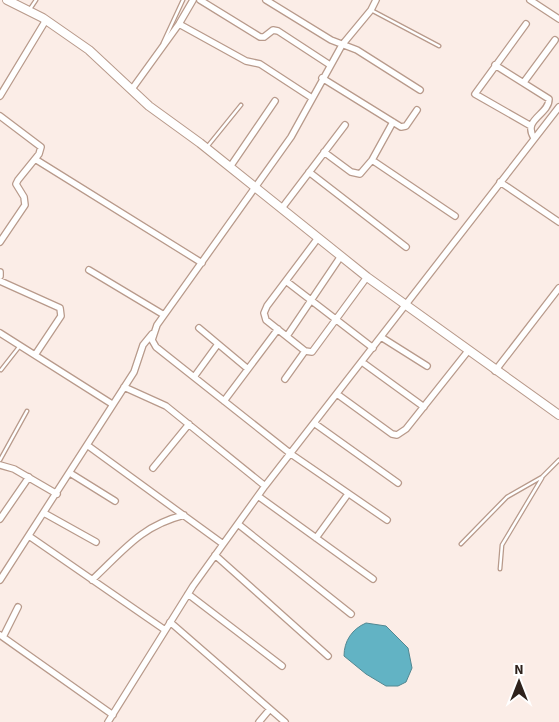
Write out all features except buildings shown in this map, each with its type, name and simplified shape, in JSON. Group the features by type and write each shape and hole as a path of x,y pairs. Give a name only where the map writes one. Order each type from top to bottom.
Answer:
{"street":[{"path":"7,0 46,20 89,50 171,123 257,188 367,277 406,307 559,415"},
{"path":"132,89 179,24 193,0"},
{"path":"200,0 260,37 264,37 276,30 330,64"},
{"path":"266,0 342,45 354,48 420,90"},
{"path":"0,580 138,366 143,345 291,138 330,64 342,45 371,10 376,0"},
{"path":"530,0 559,19"},
{"path":"0,96 46,20"},
{"path":"179,24 246,61 258,63 312,98"},
{"path":"526,24 476,91 476,95 531,126 534,138"},
{"path":"524,82 555,40"},
{"path":"496,65 549,100 547,106 531,126"},
{"path":"322,78 404,127 417,110"},
{"path":"230,167 275,101"},
{"path":"108,722 164,630 265,486 406,307 559,106"},
{"path":"0,116 40,144 40,151 16,184 24,197 25,204 0,242"},
{"path":"324,152 355,174 363,172 372,160 393,122"},
{"path":"282,208 345,125"},
{"path":"35,159 202,263"},
{"path":"372,160 455,216"},
{"path":"309,172 406,247"},
{"path":"500,182 559,222"},
{"path":"318,238 264,313 266,320 305,351 312,352 367,277"},
{"path":"287,336 341,256"},
{"path":"89,270 164,315"},
{"path":"286,281 310,302 373,348"},
{"path":"0,282 60,308 61,316 35,355"},
{"path":"495,370 559,288"},
{"path":"199,328 248,369"},
{"path":"224,401 278,329"},
{"path":"0,333 112,404"},
{"path":"152,333 152,340 156,347 291,454 387,520"},
{"path":"381,337 428,366"},
{"path":"194,377 218,344"},
{"path":"285,379 305,351"},
{"path":"337,394 397,435 406,429 468,351"},
{"path":"362,362 424,407"},
{"path":"124,387 161,402 265,486"},
{"path":"314,423 398,483"},
{"path":"153,468 189,424"},
{"path":"87,444 223,544"},
{"path":"0,465 7,465 57,494"},
{"path":"70,473 115,501"},
{"path":"0,519 29,478"},
{"path":"316,538 348,494"},
{"path":"258,496 373,579"},
{"path":"44,513 96,542"},
{"path":"92,580 146,530 162,521 184,515"},
{"path":"238,524 351,614"},
{"path":"29,536 164,630"},
{"path":"215,555 328,656"},
{"path":"188,594 282,666"},
{"path":"18,607 2,636 113,715"},
{"path":"170,622 286,722"},
{"path":"259,722 270,709"}],"lane":[{"path":"29,11 36,0"},
{"path":"160,51 167,31 183,0"},
{"path":"371,10 439,46"},
{"path":"206,148 240,105"},
{"path":"1,370 20,345"},
{"path":"0,460 27,411"},
{"path":"461,544 507,497 542,476 559,460"},
{"path":"500,569 502,545 542,476"}],"water":[{"path":"366,623 386,626 408,648 412,668 406,682 398,686 386,686 366,674 344,656 345,645 350,636"}]}
